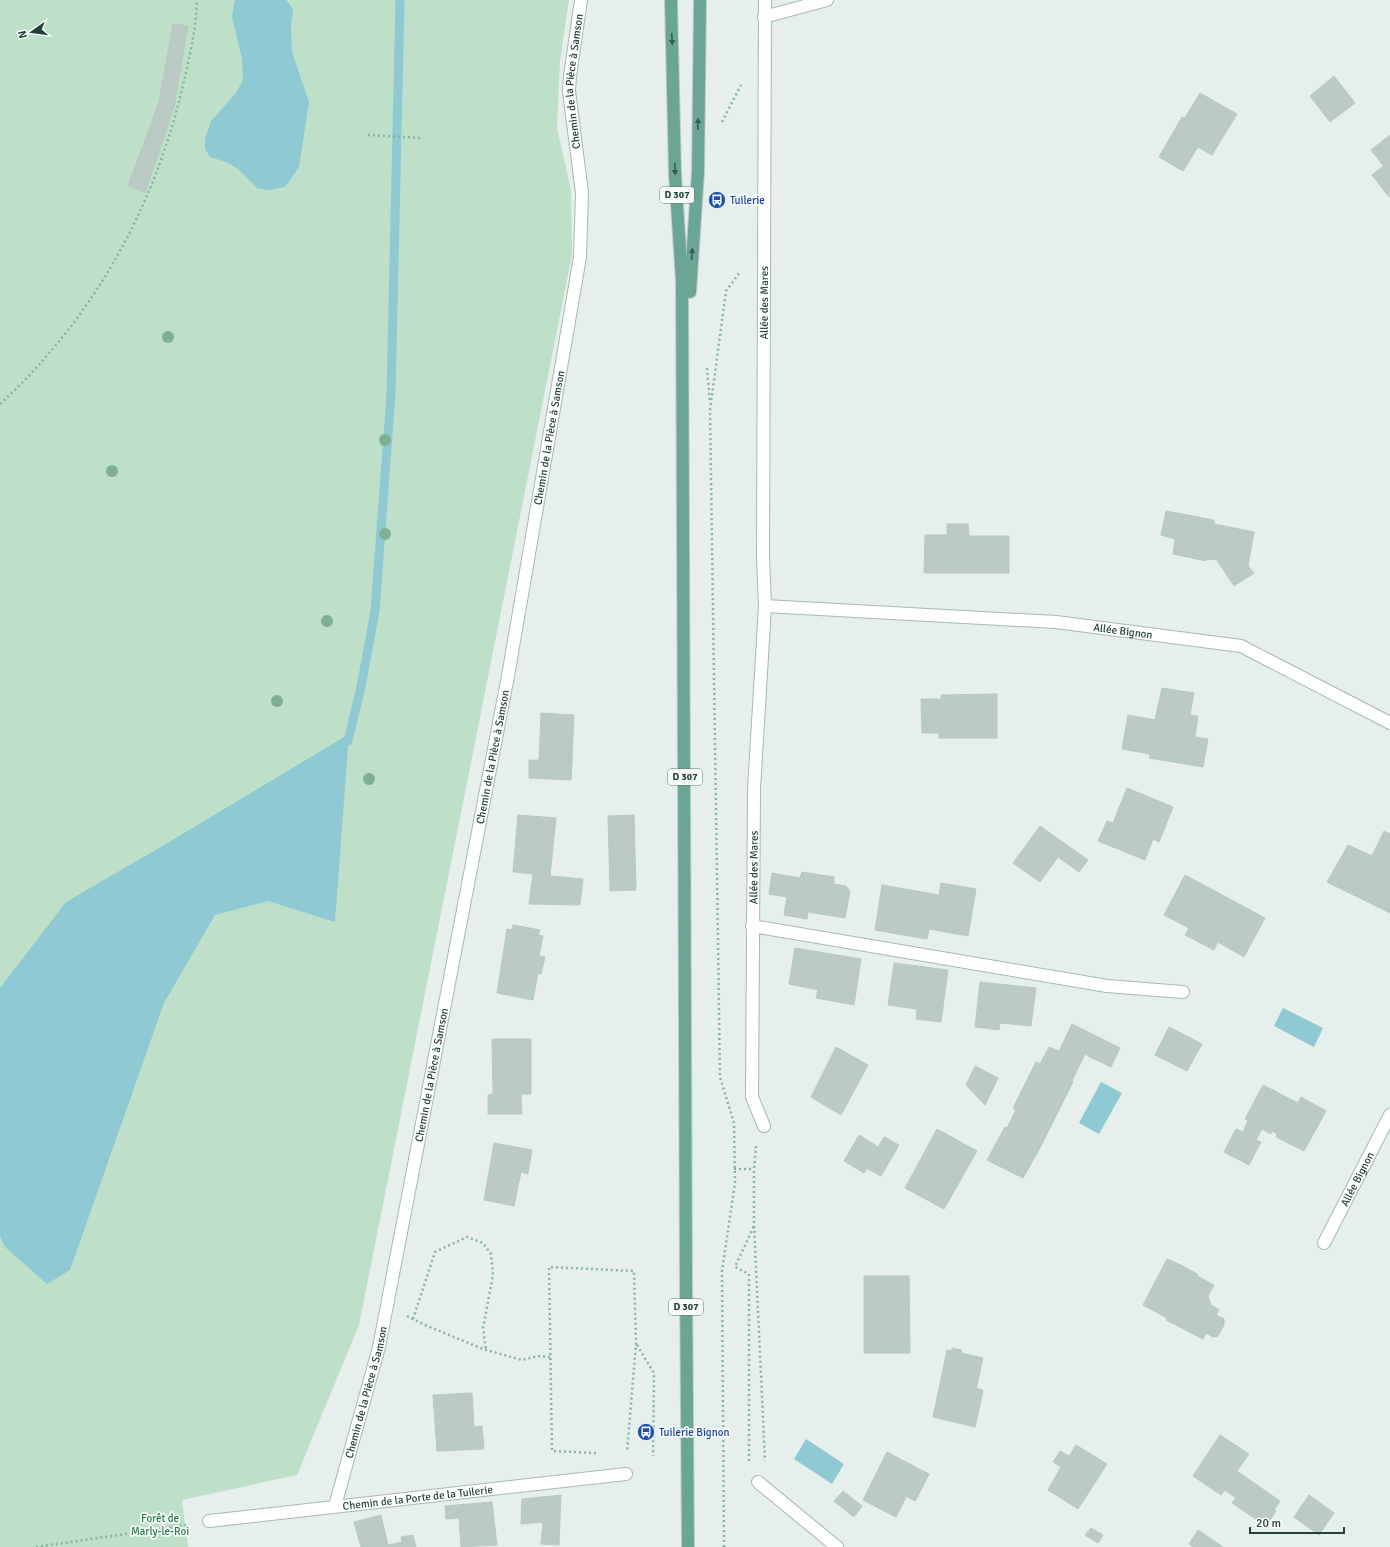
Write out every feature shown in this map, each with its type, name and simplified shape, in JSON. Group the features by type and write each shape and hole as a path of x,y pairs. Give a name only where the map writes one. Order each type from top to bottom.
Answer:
{"main road":[{"name":"D 307","path":"671,0 675,174 682,281 688,1547"},
{"name":"D 307","path":"683,391 698,172 700,0"}],"street":[{"name":"Chemin de la Pièce à Samson","path":"335,1506 379,1347 387,1307 508,676 580,256 582,193 569,92 581,0"},
{"name":"Allée des Mares","path":"764,1126 752,1097 752,926 754,789 765,606 763,557 765,0"},
{"path":"764,17 827,0"},
{"name":"Allée Bignon","path":"765,606 1056,622 1241,646 1390,723"},
{"path":"752,926 1107,986 1183,992"},
{"name":"Allée Bignon","path":"1324,1243 1390,1115"},
{"name":"Chemin de la Porte de la Tuilerie","path":"209,1521 626,1474"},
{"path":"758,1482 837,1547"}],"path":[{"path":"0,404 18,387 58,342 83,309 114,263 137,218 153,184 174,124 188,65 197,0"},
{"path":"368,136 422,138"},
{"path":"724,1547 722,1272 735,1184 734,1123 720,1077 710,410 726,292 764,239"},
{"path":"758,1482 765,1464 754,1225 754,1169 756,1141 764,1126"},
{"path":"734,1169 754,1169"},
{"path":"754,1225 735,1267 749,1274 750,1471 758,1482"},
{"path":"414,1319 434,1252 467,1237 482,1243 491,1254 493,1275 483,1328 486,1350"},
{"path":"597,1453 552,1451 548,1267 634,1271 636,1344 626,1474"},
{"path":"387,1307 425,1325 486,1350 522,1360 538,1356 550,1358"},
{"path":"636,1344 654,1373 653,1456"},
{"path":"36,1547 209,1521"}],"green space":[{"name":"Forêt de Marly-le-Roi","path":"0,0 569,0 560,61 557,128 571,190 572,255 359,1325 297,1475 182,1500 188,1547 0,1547"}],"water":[{"path":"235,0 286,0 293,9 291,26 292,52 309,102 299,167 285,187 269,190 257,188 238,169 226,162 210,157 205,149 205,139 211,121 236,93 243,80 242,59 232,16"},
{"path":"349,734 335,922 268,901 215,915 164,1003 70,1270 47,1284 5,1247 0,1236 0,988 66,902"},
{"path":"1283,1008 1323,1028 1314,1047 1274,1026"},
{"path":"1101,1082 1122,1093 1099,1134 1079,1123"},
{"path":"806,1439 844,1464 832,1484 794,1459"}],"building":[{"path":"173,24 188,26 174,107 145,193 128,186 159,102"},
{"path":"1334,76 1355,103 1330,122 1310,96"},
{"path":"1200,93 1237,114 1212,155 1198,147 1183,171 1159,157 1182,117 1185,118"},
{"path":"1390,135 1390,174 1371,150"},
{"path":"1384,166 1390,174 1389,197 1372,175"},
{"path":"1166,511 1214,520 1214,524 1254,532 1248,566 1254,573 1234,586 1217,560 1207,559 1206,561 1173,554 1175,539 1161,535"},
{"path":"947,524 968,524 969,536 1009,536 1009,573 924,573 925,535 947,535"},
{"path":"1162,688 1194,693 1190,715 1198,716 1195,737 1208,739 1203,767 1149,758 1150,754 1122,749 1128,715 1155,720"},
{"path":"997,694 997,738 939,738 939,733 922,733 921,699 941,699 941,695"},
{"path":"541,713 574,715 573,734 570,734 569,762 572,762 571,780 529,778 529,760 539,760"},
{"path":"570,734 573,734 572,762 569,762"},
{"path":"1127,788 1173,807 1159,842 1153,839 1145,860 1098,841 1107,821 1113,823"},
{"path":"518,815 556,818 550,876 583,879 580,905 529,904 533,874 513,872"},
{"path":"634,815 636,890 610,891 608,816"},
{"path":"1040,826 1088,860 1079,872 1058,857 1040,882 1013,863"},
{"path":"1384,831 1390,834 1390,913 1327,882 1348,845 1372,856"},
{"path":"802,872 834,877 834,884 846,886 850,891 845,918 808,912 807,919 784,915 787,897 769,894 772,873 800,878"},
{"path":"1185,875 1265,918 1244,957 1218,942 1214,950 1185,935 1189,928 1164,915"},
{"path":"941,883 976,889 968,936 929,929 927,939 875,930 882,885 939,895"},
{"path":"513,925 540,930 538,935 512,930"},
{"path":"507,929 543,936 539,956 545,957 541,974 538,973 533,1000 497,993"},
{"path":"795,948 861,959 854,1005 816,998 818,990 789,984"},
{"path":"894,963 948,970 941,1022 916,1019 917,1009 888,1005"},
{"path":"980,982 1036,988 1031,1026 1000,1023 999,1030 975,1027"},
{"path":"1072,1024 1100,1038 1090,1057 1085,1054 1072,1081 1073,1082 1041,1146 1007,1128 1016,1110 1013,1108 1036,1062 1040,1064 1049,1047 1059,1051"},
{"path":"1169,1027 1202,1044 1187,1071 1155,1055"},
{"path":"1100,1038 1120,1048 1111,1067 1090,1057"},
{"path":"492,1039 531,1039 531,1094 521,1094 522,1114 488,1114 488,1095 493,1094"},
{"path":"836,1047 868,1065 841,1115 811,1097"},
{"path":"975,1066 998,1078 985,1105 966,1085"},
{"path":"1263,1085 1298,1103 1301,1097 1326,1111 1304,1151 1276,1137 1277,1134 1272,1131 1271,1134 1262,1129 1256,1140 1261,1142 1249,1165 1224,1152 1236,1129 1243,1132 1248,1120 1245,1119"},
{"path":"1005,1127 1041,1146 1023,1178 987,1160"},
{"path":"937,1129 977,1151 944,1209 905,1188"},
{"path":"859,1135 878,1147 864,1173 844,1161"},
{"path":"884,1137 899,1145 881,1176 866,1168"},
{"path":"494,1143 532,1150 528,1174 521,1172 514,1206 484,1200"},
{"path":"1167,1259 1183,1266 1179,1273 1187,1277 1188,1275 1195,1278 1197,1274 1197,1276 1214,1285 1208,1296 1211,1305 1219,1310 1216,1315 1224,1319 1224,1325 1218,1336 1213,1337 1206,1333 1203,1339 1166,1320 1167,1318 1143,1305"},
{"path":"1183,1266 1197,1274 1195,1278 1188,1275 1187,1277 1179,1273"},
{"path":"864,1276 909,1276 910,1353 864,1353"},
{"path":"952,1348 962,1350 961,1353 983,1358 974,1399 981,1400 975,1427 933,1417 947,1350 952,1351"},
{"path":"976,1388 983,1390 981,1400 974,1399"},
{"path":"472,1393 474,1427 482,1426 484,1449 437,1451 433,1395"},
{"path":"1220,1435 1249,1454 1237,1471 1280,1501 1274,1510 1276,1511 1266,1526 1232,1503 1236,1498 1225,1490 1221,1495 1193,1476"},
{"path":"1076,1445 1107,1464 1078,1509 1048,1490 1061,1467 1053,1462 1060,1451 1069,1456"},
{"path":"887,1452 929,1474 918,1496 909,1491 896,1517 863,1500"},
{"path":"843,1491 862,1506 854,1517 834,1501"},
{"path":"909,1491 918,1496 915,1501 906,1496"},
{"path":"561,1495 559,1545 541,1544 543,1522 521,1524 522,1499"},
{"path":"1309,1495 1334,1513 1319,1535 1294,1517"},
{"path":"492,1502 497,1545 461,1547 459,1518 446,1519 445,1506"},
{"path":"381,1515 388,1545 402,1542 401,1537 407,1536 409,1547 361,1547 354,1522"},
{"path":"1091,1528 1103,1535 1098,1543 1085,1535"},
{"path":"1198,1530 1223,1547 1193,1547 1189,1544"},
{"path":"413,1535 416,1547 409,1547 407,1536"}],"waterway":[{"path":"348,741 361,687 375,611 391,394 400,0"}],"place":[{"name":"Tuilerie","path":"717,200"},
{"name":"Tuilerie Bignon","path":"646,1432"}]}
